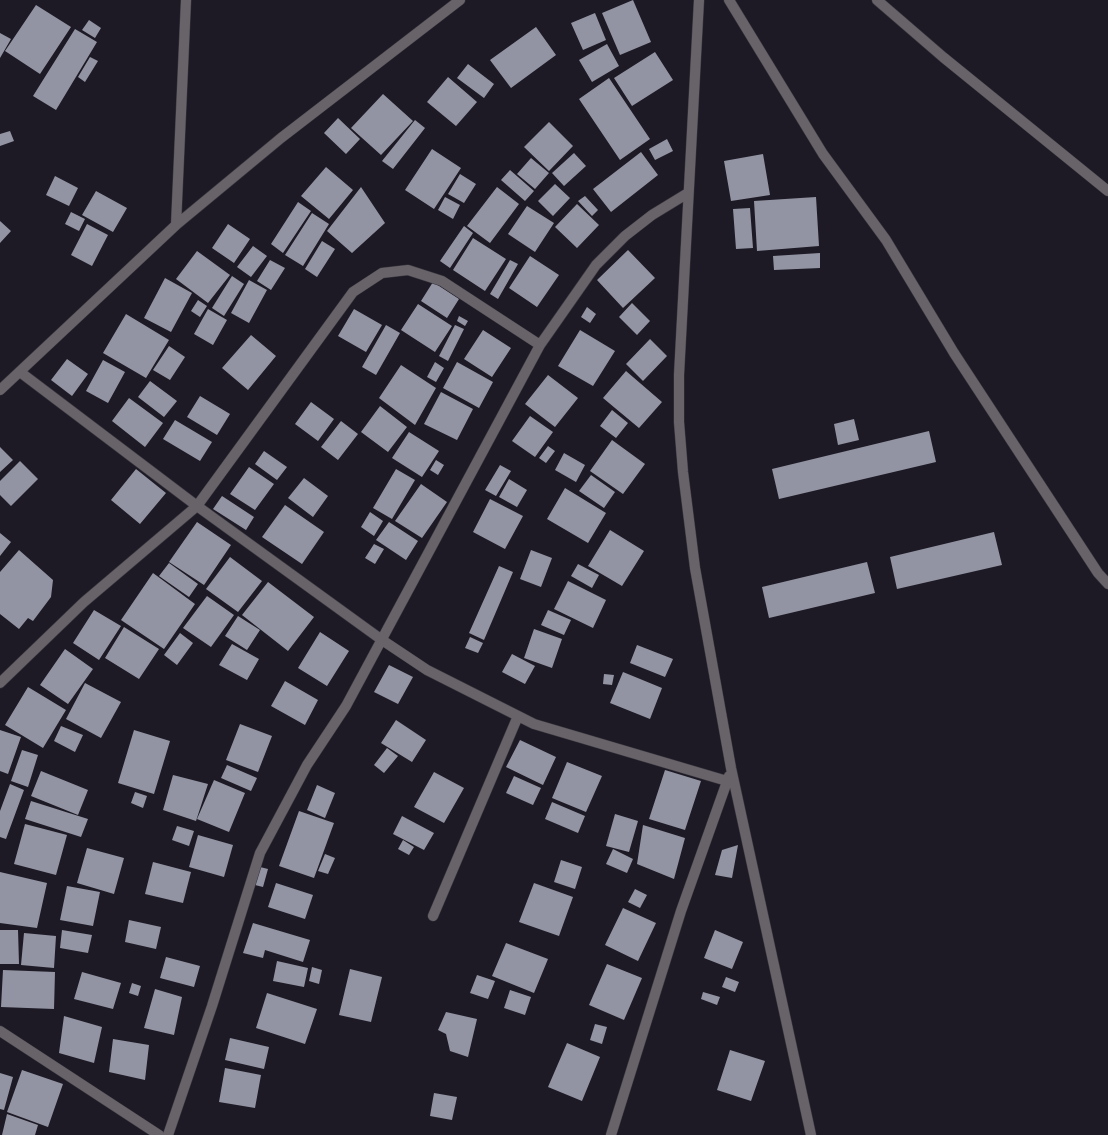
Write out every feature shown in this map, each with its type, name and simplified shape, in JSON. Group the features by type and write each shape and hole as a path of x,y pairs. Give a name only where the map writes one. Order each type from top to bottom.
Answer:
{"street":[{"path":"176,225 186,0"},
{"path":"0,390 176,225 281,138 460,0"},
{"path":"699,0 679,375 679,422 683,472 695,568 731,768 812,1135"},
{"path":"729,0 823,154 886,240 954,353 1098,573 1108,584"},
{"path":"877,0 943,57 1108,191"},
{"path":"168,1135 212,1006 260,853 307,765 346,706 540,345 596,266 625,236 652,215 688,193"},
{"path":"0,683 84,602 197,506 353,292 382,273 408,270 442,280 540,345"},
{"path":"20,372 197,506 382,640 427,670 534,724 727,781"},
{"path":"433,916 518,716"},
{"path":"611,1135 681,911 731,768"},
{"path":"0,1031 159,1135"}],"building":[{"path":"633,0 651,42 620,55 602,13"},
{"path":"36,5 71,27 40,74 5,51"},
{"path":"595,13 606,40 583,50 571,23"},
{"path":"89,20 101,28 95,38 82,30"},
{"path":"536,27 556,55 511,88 490,60"},
{"path":"75,29 97,42 56,110 33,96"},
{"path":"0,33 11,39 0,58"},
{"path":"607,44 619,66 592,82 579,60"},
{"path":"655,52 673,80 632,106 614,78"},
{"path":"90,57 98,61 85,82 78,77"},
{"path":"468,64 494,84 484,98 457,78"},
{"path":"448,77 477,102 456,126 427,102"},
{"path":"609,78 650,139 620,160 579,99"},
{"path":"383,94 413,121 381,155 351,128"},
{"path":"338,118 360,139 346,154 324,133"},
{"path":"415,120 425,128 393,169 382,161"},
{"path":"549,122 573,146 549,171 524,147"},
{"path":"10,131 14,141 0,146 0,134"},
{"path":"667,139 673,151 655,160 649,149"},
{"path":"432,149 461,168 434,209 405,190"},
{"path":"641,152 658,175 611,212 593,189"},
{"path":"574,153 586,166 564,186 552,173"},
{"path":"763,154 770,195 731,201 724,161"},
{"path":"531,158 549,173 535,189 517,174"},
{"path":"326,167 353,190 329,219 301,196"},
{"path":"510,170 534,191 525,201 501,180"},
{"path":"460,174 476,184 464,203 448,194"},
{"path":"55,176 78,188 69,206 46,195"},
{"path":"555,184 570,198 553,216 538,201"},
{"path":"361,187 385,223 352,253 327,231"},
{"path":"497,187 519,204 490,243 467,226"},
{"path":"96,191 127,208 113,232 82,215"},
{"path":"585,196 598,210 592,216 578,201"},
{"path":"445,197 460,205 453,219 438,210"},
{"path":"816,197 819,246 757,251 754,201"},
{"path":"298,202 311,211 283,253 271,244"},
{"path":"577,204 599,225 577,248 555,227"},
{"path":"527,206 554,223 535,252 508,234"},
{"path":"750,208 753,248 736,249 733,209"},
{"path":"71,212 85,219 79,231 65,224"},
{"path":"312,213 329,224 303,266 285,255"},
{"path":"0,221 11,231 0,243"},
{"path":"87,224 108,235 92,266 71,255"},
{"path":"228,224 250,239 234,263 212,248"},
{"path":"464,226 473,233 450,268 440,261"},
{"path":"473,238 506,259 485,291 453,270"},
{"path":"322,241 335,249 317,277 305,269"},
{"path":"253,246 267,256 251,277 237,267"},
{"path":"628,250 655,278 623,308 597,280"},
{"path":"197,251 230,275 208,303 176,279"},
{"path":"820,253 820,268 774,270 773,256"},
{"path":"530,256 559,275 537,307 509,288"},
{"path":"270,260 285,268 271,290 257,281"},
{"path":"510,260 518,264 498,299 490,294"},
{"path":"232,276 244,284 224,316 212,308"},
{"path":"165,278 192,293 171,332 144,318"},
{"path":"249,280 267,290 249,323 231,313"},
{"path":"433,282 459,299 447,318 421,301"},
{"path":"198,300 207,306 200,317 191,311"},
{"path":"632,303 650,321 637,335 619,317"},
{"path":"418,304 452,326 435,352 401,330"},
{"path":"587,307 596,314 590,323 581,317"},
{"path":"208,309 227,320 213,345 194,334"},
{"path":"354,309 382,325 366,352 338,336"},
{"path":"126,314 169,340 146,378 103,353"},
{"path":"459,316 468,321 465,326 457,321"},
{"path":"386,325 400,333 376,375 362,367"},
{"path":"455,325 464,329 448,361 439,356"},
{"path":"483,330 511,348 492,377 464,359"},
{"path":"580,330 615,351 593,386 558,366"},
{"path":"251,335 276,356 248,390 222,368"},
{"path":"650,339 667,356 643,381 626,364"},
{"path":"169,346 185,357 170,380 153,370"},
{"path":"67,359 88,374 72,396 51,380"},
{"path":"103,360 125,372 108,403 86,391"},
{"path":"435,362 444,368 436,382 427,377"},
{"path":"457,362 493,382 479,408 443,388"},
{"path":"401,365 436,388 415,425 379,398"},
{"path":"626,371 662,402 639,428 603,398"},
{"path":"548,375 578,398 555,427 525,404"},
{"path":"150,381 177,401 164,417 138,397"},
{"path":"441,392 473,409 457,440 424,424"},
{"path":"200,396 230,414 217,435 187,417"},
{"path":"129,398 163,423 145,447 112,421"},
{"path":"311,402 334,419 318,441 295,424"},
{"path":"380,406 407,427 388,452 361,432"},
{"path":"612,410 628,423 616,438 600,426"},
{"path":"530,416 553,432 535,457 512,441"},
{"path":"854,419 859,440 838,445 834,424"},
{"path":"175,420 212,442 200,461 163,439"},
{"path":"341,421 358,434 338,460 321,447"},
{"path":"929,431 936,462 779,499 772,469"},
{"path":"409,432 439,451 422,477 392,458"},
{"path":"612,440 645,464 623,494 590,471"},
{"path":"548,446 555,451 546,463 539,458"},
{"path":"0,447 13,460 0,472"},
{"path":"264,451 287,467 277,480 255,464"},
{"path":"564,453 585,465 576,482 555,470"},
{"path":"436,460 444,465 438,475 430,470"},
{"path":"20,461 38,479 11,506 0,495 0,481"},
{"path":"500,465 511,471 496,496 485,490"},
{"path":"249,467 274,484 255,510 230,494"},
{"path":"136,469 166,493 140,524 111,500"},
{"path":"396,469 415,480 392,519 373,508"},
{"path":"591,475 615,492 604,508 579,491"},
{"path":"304,478 328,496 313,517 288,498"},
{"path":"509,479 527,490 517,507 499,497"},
{"path":"421,484 447,502 422,538 395,521"},
{"path":"565,488 606,513 588,543 547,519"},
{"path":"222,496 254,517 246,530 213,509"},
{"path":"490,499 523,516 505,549 473,532"},
{"path":"285,505 324,532 302,564 262,537"},
{"path":"370,512 383,521 374,536 361,527"},
{"path":"197,522 231,545 204,585 169,562"},
{"path":"389,522 418,541 406,560 376,540"},
{"path":"610,530 644,551 622,586 588,566"},
{"path":"994,532 1002,565 897,589 890,557"},
{"path":"0,533 11,542 0,556"},
{"path":"374,544 384,549 375,564 365,558"},
{"path":"19,550 53,580 51,597 33,621 28,618 19,629 0,614 0,572"},
{"path":"531,550 552,558 541,587 520,579"},
{"path":"230,557 262,581 238,612 206,589"},
{"path":"867,562 875,593 769,618 762,587"},
{"path":"169,563 198,584 189,597 159,576"},
{"path":"578,564 599,575 592,588 571,576"},
{"path":"499,566 513,572 484,640 469,633"},
{"path":"153,573 195,604 164,649 121,620"},
{"path":"568,581 606,600 593,628 554,609"},
{"path":"268,582 314,617 288,651 242,615"},
{"path":"207,596 234,615 211,647 183,628"},
{"path":"94,610 121,626 99,660 73,643"},
{"path":"548,610 571,620 564,635 541,625"},
{"path":"238,616 260,630 247,650 225,636"},
{"path":"124,627 159,649 139,679 105,658"},
{"path":"534,629 562,639 552,668 524,658"},
{"path":"320,632 349,651 327,686 298,668"},
{"path":"180,633 193,643 177,665 164,655"},
{"path":"470,637 483,643 478,653 465,648"},
{"path":"232,644 259,659 247,680 219,665"},
{"path":"637,645 673,659 665,677 630,663"},
{"path":"65,649 93,669 68,704 40,685"},
{"path":"512,654 535,666 525,684 502,672"},
{"path":"389,665 413,677 398,704 374,692"},
{"path":"623,672 662,688 650,719 610,703"},
{"path":"604,674 614,675 612,685 603,684"},
{"path":"285,681 318,700 305,725 271,706"},
{"path":"85,683 121,702 101,738 66,719"},
{"path":"28,687 66,710 43,748 5,725"},
{"path":"396,720 426,740 412,762 381,743"},
{"path":"240,724 272,736 258,772 226,760"},
{"path":"61,726 83,735 75,752 54,741"},
{"path":"0,730 21,737 8,774 0,771"},
{"path":"134,730 170,741 154,794 118,783"},
{"path":"520,740 556,757 543,785 506,767"},
{"path":"387,748 398,756 384,773 374,765"},
{"path":"22,750 38,755 28,787 11,781"},
{"path":"567,762 602,776 586,812 552,798"},
{"path":"227,765 257,778 251,791 221,778"},
{"path":"665,770 701,781 685,830 649,819"},
{"path":"41,771 88,790 78,815 31,796"},
{"path":"434,772 464,788 444,823 414,807"},
{"path":"173,775 208,784 196,821 163,810"},
{"path":"514,776 541,788 533,805 506,793"},
{"path":"214,780 245,793 229,832 197,819"},
{"path":"10,784 24,790 6,839 0,837 0,811"},
{"path":"317,785 335,793 325,818 307,810"},
{"path":"135,792 147,796 143,808 131,803"},
{"path":"31,801 88,819 81,837 25,819"},
{"path":"552,802 585,816 578,833 545,819"},
{"path":"299,811 334,823 314,878 279,866"},
{"path":"615,814 638,821 629,852 606,846"},
{"path":"402,816 434,833 424,850 393,834"},
{"path":"25,824 67,835 56,875 14,864"},
{"path":"643,825 685,838 674,879 637,864"},
{"path":"177,826 194,831 189,846 172,840"},
{"path":"198,835 233,845 224,877 189,867"},
{"path":"403,840 414,847 409,855 398,849"},
{"path":"738,845 732,878 715,875 722,850"},
{"path":"87,848 124,858 114,894 77,883"},
{"path":"613,849 633,859 627,873 606,864"},
{"path":"325,854 335,858 328,874 318,871"},
{"path":"561,860 582,867 575,889 554,882"},
{"path":"153,862 191,872 183,903 145,894"},
{"path":"260,867 268,869 263,887 255,885"},
{"path":"0,872 47,883 37,928 0,923"},
{"path":"276,883 313,895 305,919 268,907"},
{"path":"534,883 573,897 559,936 519,922"},
{"path":"67,886 100,892 93,926 60,920"},
{"path":"635,889 647,895 640,908 628,902"},
{"path":"623,908 656,923 638,961 605,945"},
{"path":"129,920 161,927 156,949 125,942"},
{"path":"253,923 310,940 303,962 265,950 263,958 243,953"},
{"path":"0,930 18,930 19,964 0,964"},
{"path":"62,930 92,935 88,953 60,948"},
{"path":"715,930 743,942 732,969 704,958"},
{"path":"24,933 56,936 54,968 21,965"},
{"path":"506,943 548,959 534,993 492,976"},
{"path":"166,957 200,966 194,987 160,978"},
{"path":"277,961 308,968 304,987 273,981"},
{"path":"607,964 642,978 624,1020 589,1005"},
{"path":"312,967 322,970 319,984 309,981"},
{"path":"350,969 382,977 371,1022 339,1015"},
{"path":"3,970 55,972 54,1009 1,1007"},
{"path":"82,972 121,983 113,1009 74,999"},
{"path":"477,975 495,981 488,999 470,993"},
{"path":"726,977 739,982 735,992 722,987"},
{"path":"132,983 141,986 138,996 129,993"},
{"path":"155,989 182,997 174,1035 144,1028"},
{"path":"510,990 531,997 525,1015 504,1008"},
{"path":"703,992 720,997 717,1005 701,999"},
{"path":"267,993 317,1009 305,1044 256,1028"},
{"path":"446,1012 477,1019 468,1057 450,1051 446,1034 438,1030"},
{"path":"64,1016 102,1027 94,1063 59,1053"},
{"path":"595,1024 607,1027 602,1044 590,1040"},
{"path":"230,1038 269,1047 264,1069 225,1060"},
{"path":"113,1039 149,1045 145,1080 109,1072"},
{"path":"567,1043 600,1057 582,1101 548,1087"},
{"path":"730,1050 765,1061 751,1101 717,1090"},
{"path":"225,1068 261,1075 255,1108 219,1102"},
{"path":"22,1070 63,1084 48,1127 7,1112"},
{"path":"0,1073 13,1077 4,1110 0,1109"},
{"path":"434,1093 457,1097 452,1120 430,1116"},
{"path":"7,1114 38,1125 35,1135 2,1135"}]}
